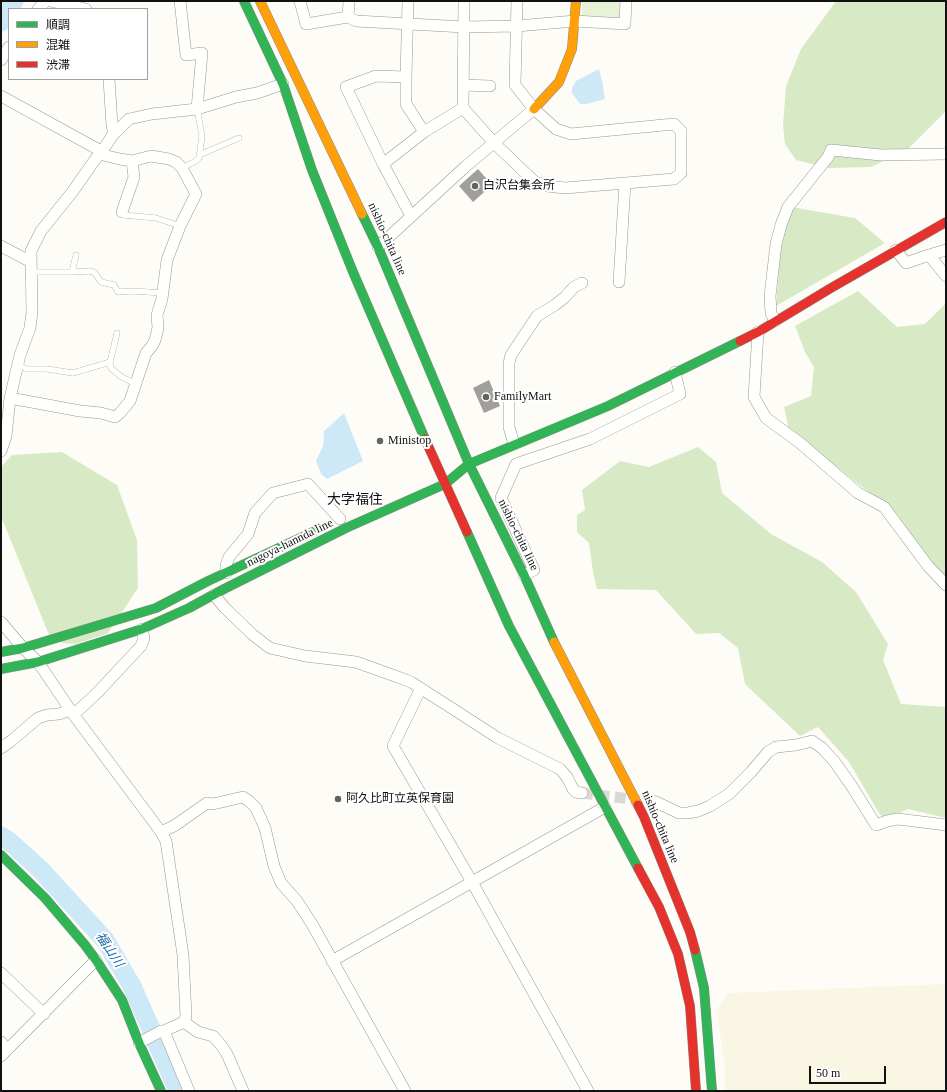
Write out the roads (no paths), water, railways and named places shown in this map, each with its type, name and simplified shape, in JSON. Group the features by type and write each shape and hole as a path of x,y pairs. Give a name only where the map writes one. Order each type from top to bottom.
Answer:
{"main road":[{"path":"244,1 283,84 312,170 352,272 440,479 509,626 659,907 678,954 690,1006 696,1091"},
{"name":"nishio-chita line","path":"260,1 378,247 469,464 524,576 548,630 644,816 690,932 704,988 712,1091"},
{"path":"534,109 559,82 572,49 576,1"},
{"name":"nagoya-hannda line","path":"1,669 38,662 142,629 189,608 469,464 608,406 758,332 946,222"},
{"name":"nagoya-hannda line","path":"1,652 22,648 156,608 319,529"},
{"path":"1,855 45,898 96,960 122,1000 143,1040 161,1091"}],"street":[{"path":"50,1 82,8"},
{"path":"180,1 186,55 202,53 197,109"},
{"path":"300,1 306,24 348,17 356,21 464,27 516,26 575,21 625,24 626,1"},
{"path":"348,17 349,1"},
{"path":"408,1 406,104 424,132"},
{"path":"464,1 463,108 494,143 535,182 547,186 565,188 674,179 682,173 681,131 674,124 571,134 556,129 534,109 514,85 517,1"},
{"path":"1,60 8,49"},
{"path":"406,77 376,76 346,88 383,164 411,216"},
{"path":"109,80 114,134"},
{"path":"2,446 6,436 10,398 18,365 30,328 32,315 31,251 41,231 74,191 100,152 106,147 114,134 129,119 152,114 197,109 283,84"},
{"path":"463,85 490,86"},
{"path":"1,96 100,152 120,159 132,160 151,156 169,159 176,162 182,168 196,194 180,226 167,260 162,299 157,315 158,328 155,340 146,353 130,401 120,414 115,417 101,413 80,411 10,398"},
{"path":"383,164 424,132 463,108"},
{"path":"378,247 465,167 534,109"},
{"path":"775,321 771,314 770,296 776,244 781,225 788,207 828,157 831,150 881,155 946,154"},
{"path":"122,212 134,177 132,160"},
{"path":"619,282 625,183"},
{"path":"1,246 31,267"},
{"path":"896,250 906,263 946,250"},
{"path":"930,255 946,276"},
{"path":"514,444 509,427 509,363 512,355 537,316 556,304 574,286 582,283"},
{"path":"758,332 754,397 766,418 800,443 858,493 884,507 928,566 946,585"},
{"path":"524,576 534,570 501,498 516,464 590,439 680,394 675,372"},
{"path":"226,573 226,565 229,558 248,534 255,514 273,492 308,484 340,519"},
{"path":"214,594 225,608 270,648 305,656 356,662 411,682 420,690 498,738 560,770 567,777 573,789 576,792 582,793"},
{"path":"3,626 22,648 38,662 72,712 161,832 166,841 183,955 186,1009 184,1022"},
{"path":"1,748 38,718 72,712 81,708 141,646 144,638 142,629"},
{"path":"420,690 393,746 472,882 588,1091"},
{"path":"650,801 679,812 688,813 698,811 710,806 729,794 768,752 776,747 796,746 812,740 834,761 876,825 898,819 946,825"},
{"path":"161,832 174,826 207,803 213,804 243,797 249,800 256,808 265,828 274,866 281,883 297,901 312,924 405,1091"},
{"path":"332,960 605,807"},
{"path":"3,1049 44,1014 96,960"},
{"path":"1,973 44,1014"},
{"path":"143,1040 184,1022"},
{"path":"184,1022 198,1032 213,1036 221,1045 227,1054 243,1091"},
{"path":"163,1031 189,1091"}],"lane":[{"path":"182,168 199,158 202,136 197,109"},
{"path":"199,155 239,138"},
{"path":"122,212 123,215 156,218 180,226"},
{"path":"72,272 76,255"},
{"path":"31,267 72,272 91,271 95,273 102,282 114,285 118,292 132,291 163,293"},
{"path":"117,333 110,362 111,368 120,376 136,383"},
{"path":"18,365 27,369 47,369 73,373 110,362"}],"water":[{"path":"599,69 605,99 587,104 580,104 572,93 572,88 576,81"},
{"path":"344,413 363,461 327,479 321,474 316,461 323,446 324,431"}],"waterway":[{"path":"10,8 14,1"},
{"path":"1,22 8,11"},
{"name":"福山川","path":"1,836 9,841 40,869 105,940 132,986 178,1091"}],"tunnel":[{"path":"582,793 639,800"}],"place":[{"name":"白沢台集会所","path":"475,186"},
{"name":"FamilyMart","path":"486,397"},
{"name":"Ministop","path":"380,441"},
{"name":"阿久比町立英保育園","path":"338,799"}],"district":[{"name":"大字福住","path":"355,500"}]}
